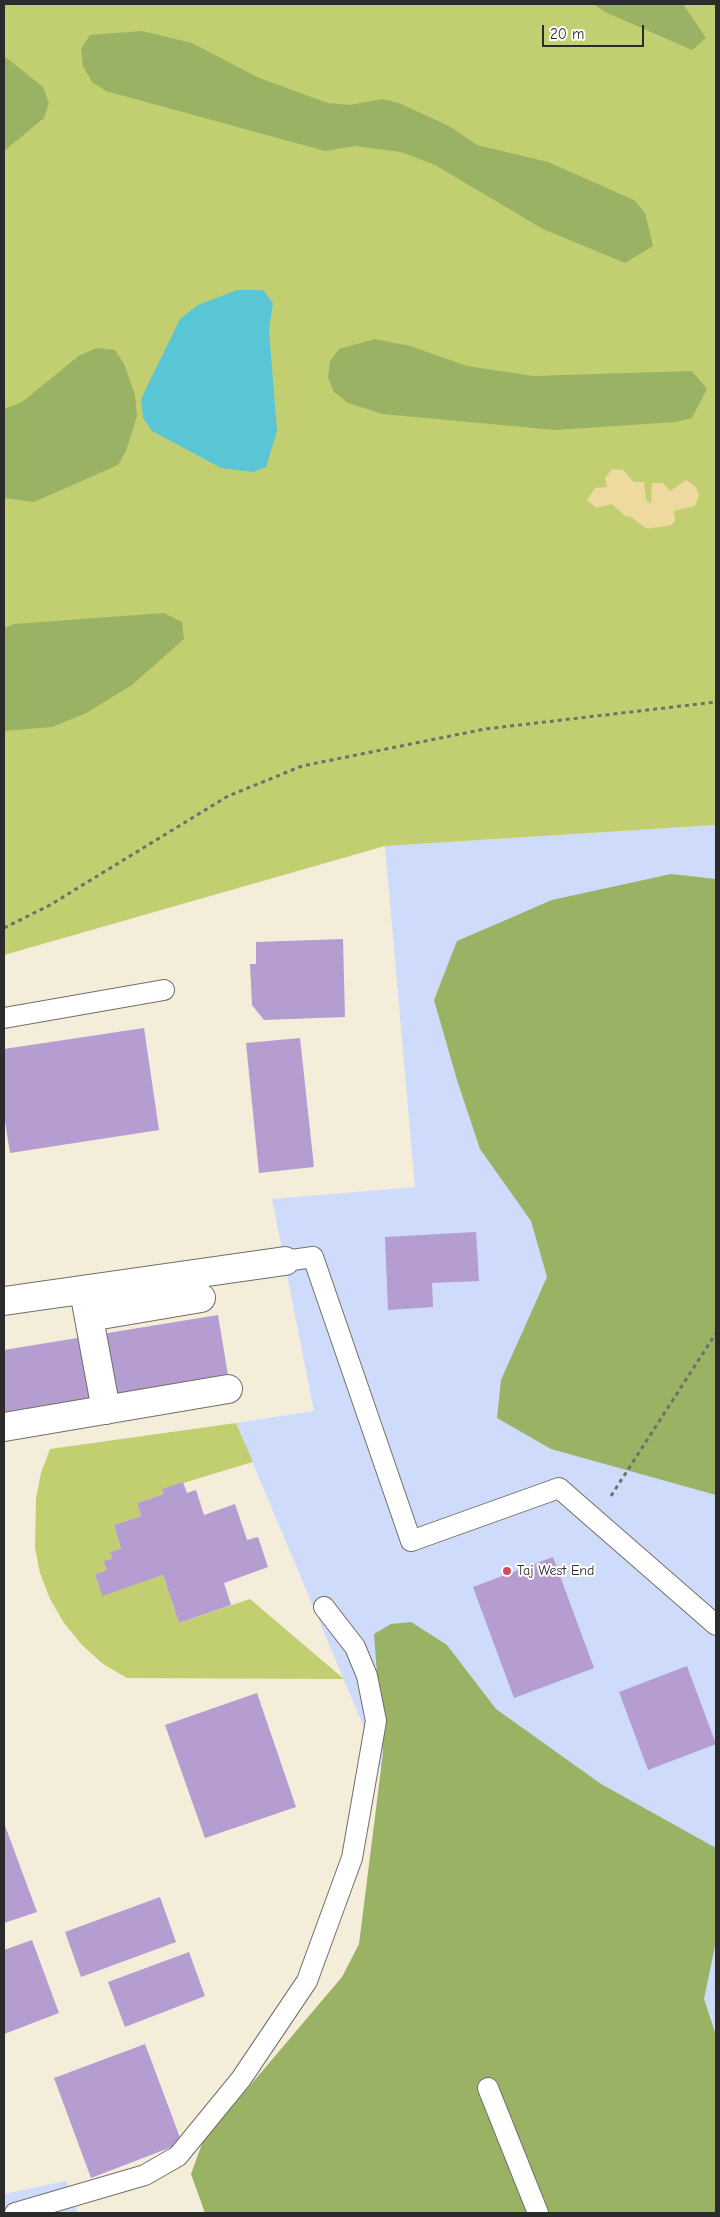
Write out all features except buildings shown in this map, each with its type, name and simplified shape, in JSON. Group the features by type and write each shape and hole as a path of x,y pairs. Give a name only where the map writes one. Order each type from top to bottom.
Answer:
{"street":[{"path":"87,1304 285,1261"},
{"path":"4,1301 87,1304 201,1298"},
{"path":"87,1304 106,1410"},
{"path":"4,1427 228,1389"}],"lane":[{"path":"4,1018 164,990"},
{"path":"285,1261 313,1257 412,1541 559,1488 716,1625"},
{"path":"15,2213 145,2174 178,2156 241,2079 306,1981 352,1858 376,1721 367,1676 354,1647 324,1607"},
{"path":"488,2088 538,2213"}],"path":[{"path":"4,928 50,905 228,796 302,766 485,729 716,702"},
{"path":"596,1520 716,1333"}],"shaded area":[{"name":"Taj West End","path":"716,825 716,2213 568,2213 236,1423 314,1411 272,1199 415,1187 385,846"},
{"path":"66,2181 78,2213 4,2213 4,2194"}],"green space":[{"path":"4,4 716,4 716,825 385,846 4,955"},
{"path":"593,4 683,4 706,38 692,50 605,12"},
{"path":"142,31 192,43 259,78 328,103 350,105 382,99 399,103 449,126 477,145 548,162 634,200 645,213 653,246 625,263 543,229 435,165 401,152 355,146 325,151 106,91 92,82 83,66 81,49 90,35"},
{"path":"4,56 43,87 49,103 44,118 4,151"},
{"path":"375,339 410,346 467,366 533,376 692,371 707,389 692,418 676,422 555,430 383,414 348,403 334,392 328,378 330,361 339,349"},
{"path":"97,348 115,350 124,364 135,395 137,416 126,451 118,465 34,502 4,498 4,409 22,402 80,355"},
{"path":"164,613 182,622 184,639 132,685 86,713 52,727 4,731 4,628 14,624"},
{"path":"671,874 716,879 716,1495 551,1449 497,1418 501,1380 547,1277 531,1221 480,1149 457,1080 434,1000 457,941 552,900"},
{"path":"236,1423 253,1462 163,1489 164,1494 137,1503 141,1516 114,1525 121,1549 111,1552 113,1558 103,1561 107,1570 95,1574 102,1595 163,1575 179,1623 250,1599 344,1679 127,1678 103,1664 82,1645 64,1623 50,1599 40,1573 35,1548 36,1498 41,1473 50,1449"},
{"path":"411,1622 447,1645 496,1709 601,1784 716,1848 716,1941 704,1999 716,2035 716,2213 205,2213 191,2174 203,2141 342,1977 359,1944 383,1753 374,1634 391,1624"}],"sand":[{"path":"612,469 624,470 633,482 644,482 646,500 651,504 652,483 663,483 670,491 686,480 696,487 699,496 695,506 674,511 675,521 671,525 647,529 631,517 625,516 612,504 596,508 587,500 595,488 607,487 605,478"}],"water":[{"path":"237,290 263,290 273,303 269,330 277,431 266,467 253,472 221,468 152,431 143,418 141,399 180,319 198,305"}],"place":[{"name":"Taj West End","path":"507,1571"}]}
